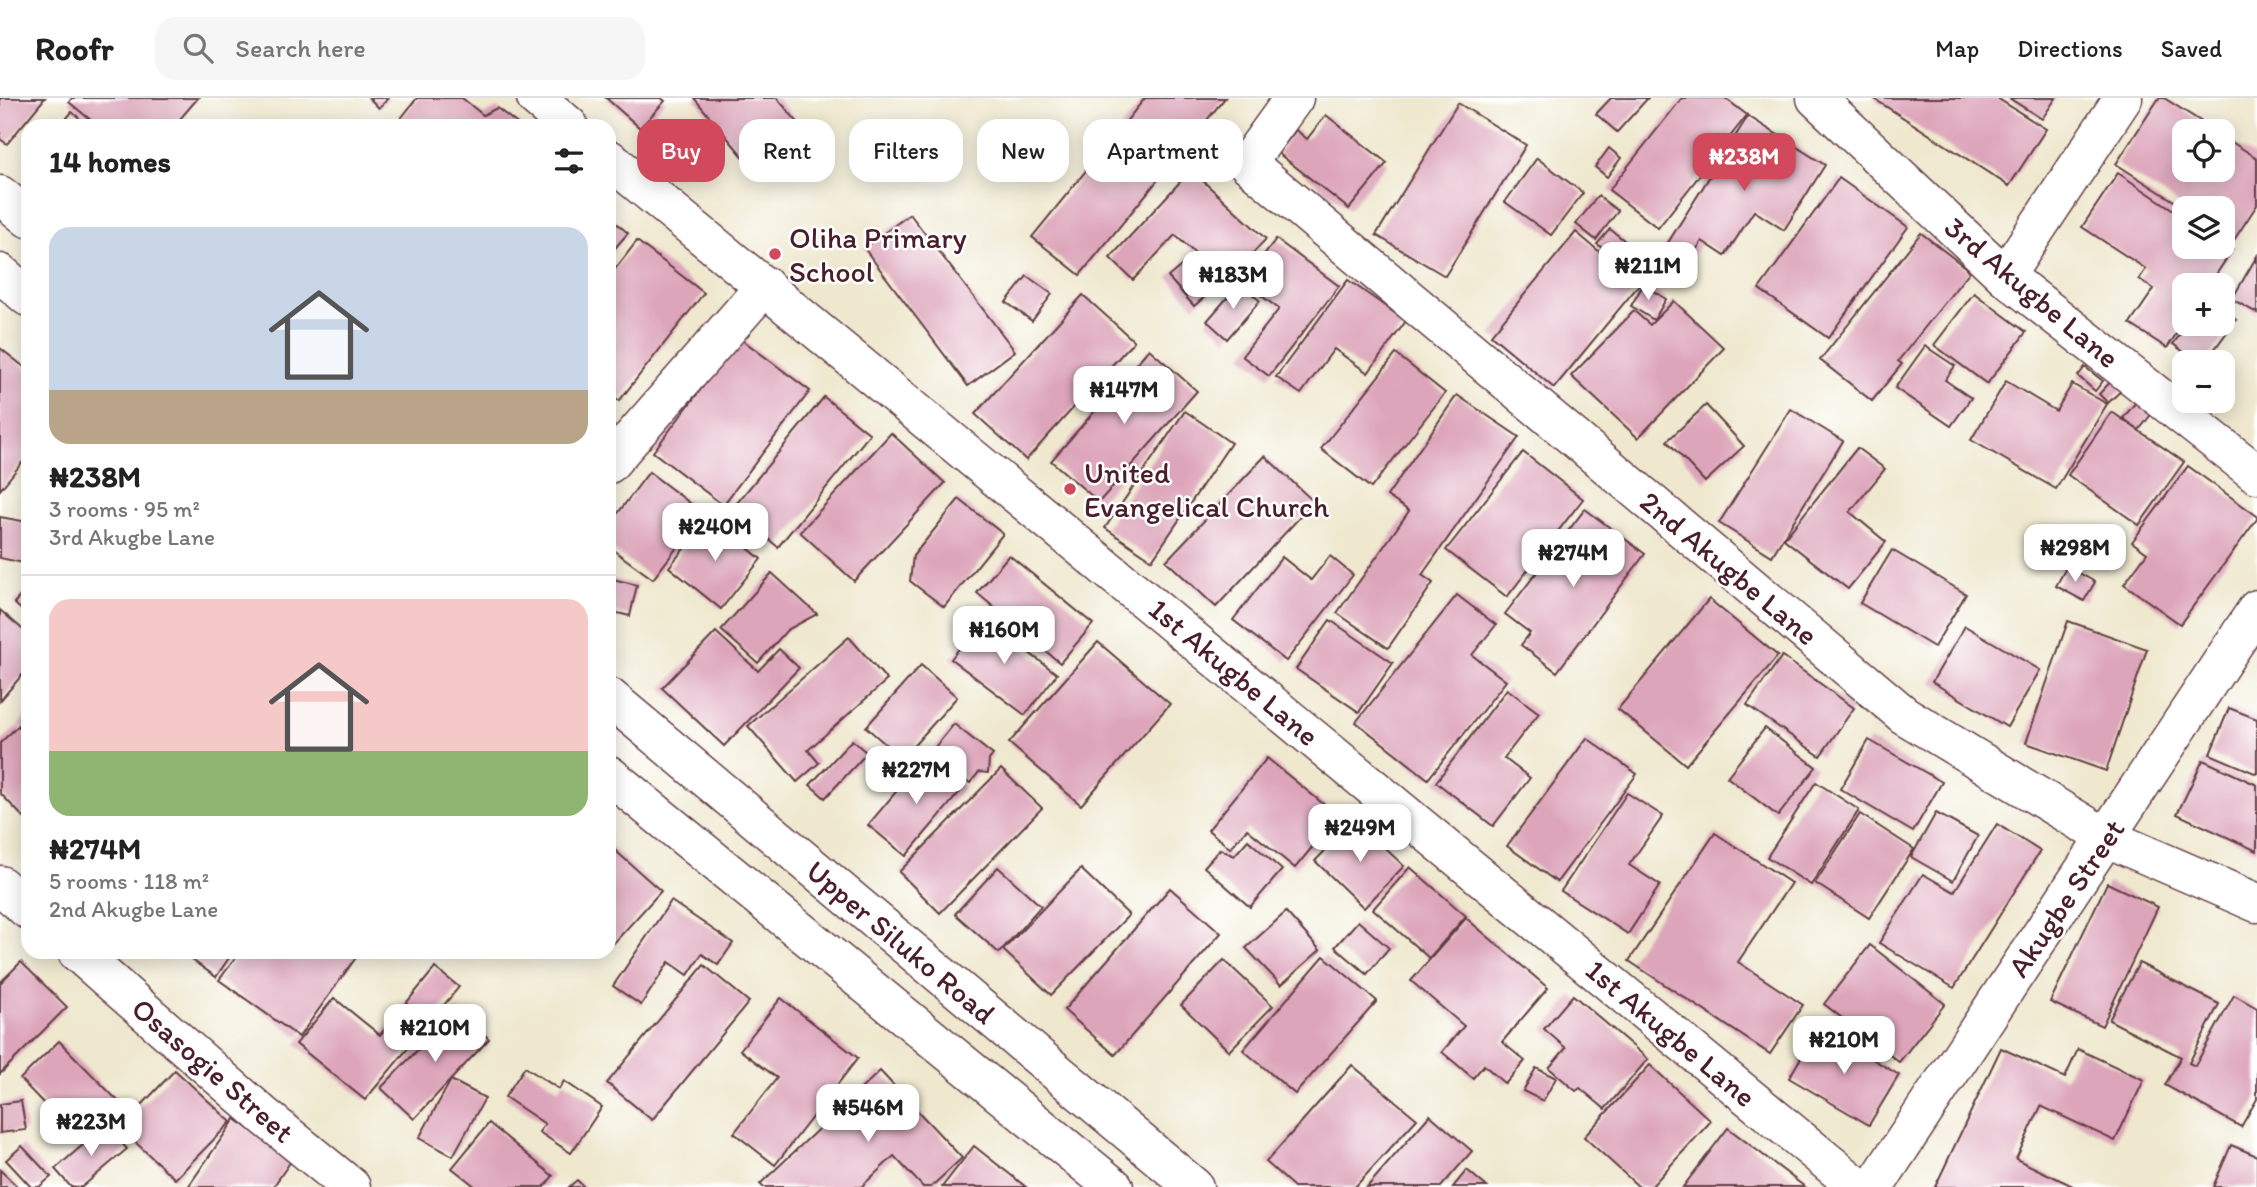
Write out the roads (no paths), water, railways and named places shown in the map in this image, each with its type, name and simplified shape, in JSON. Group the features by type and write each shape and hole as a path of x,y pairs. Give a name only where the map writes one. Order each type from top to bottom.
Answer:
{"street":[{"name":"2nd Akugbe Lane","path":"1294,98 1247,163 1904,716 2107,838 2257,903"},
{"name":"3rd Akugbe Lane","path":"1816,98 2005,276 2257,474"},
{"path":"2005,276 2123,98"},
{"name":"1st Akugbe Lane","path":"616,165 1858,1187"},
{"path":"0,195 21,212"},
{"path":"0,273 21,291"},
{"path":"616,456 765,286"},
{"name":"Akugbe Street","path":"1874,1187 2257,609"},
{"name":"Upper Siluko Road","path":"616,704 1194,1187"},
{"name":"Upper Siluko Road","path":"616,781 1114,1187"},
{"path":"0,885 21,904"},
{"name":"Osasogie Street","path":"85,959 264,1116 351,1187"}],"place":[{"name":"Oliha Primary School","path":"775,254"},
{"name":"United Evangelical Church","path":"1070,489"}]}
